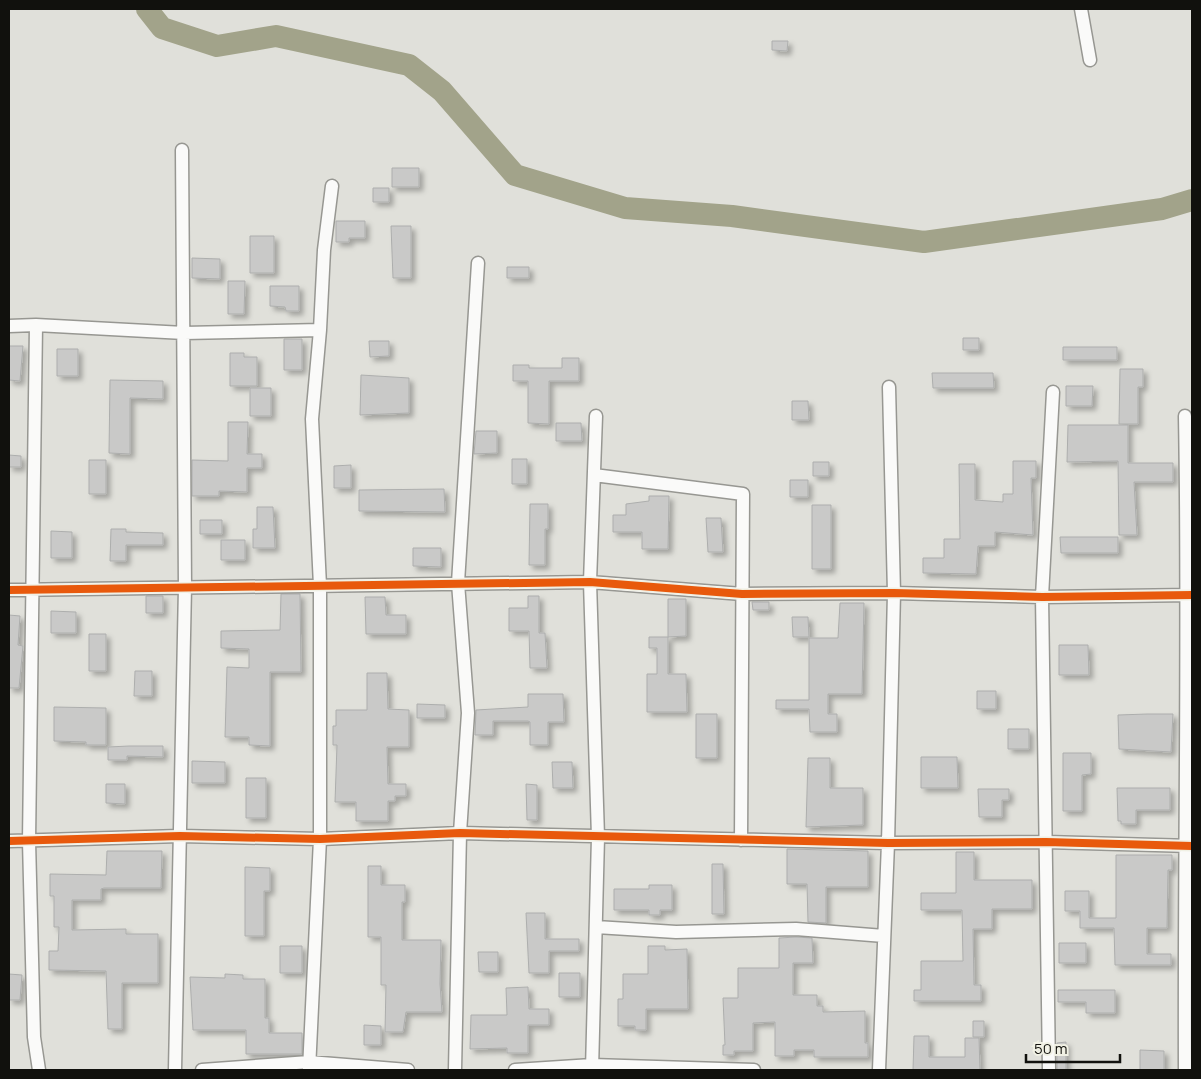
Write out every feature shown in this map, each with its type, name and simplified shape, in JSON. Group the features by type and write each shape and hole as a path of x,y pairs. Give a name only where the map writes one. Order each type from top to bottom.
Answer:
{"street":[{"path":"1082,9 1090,60"},
{"path":"176,1070 185,587 182,150"},
{"path":"309,1066 320,839 320,586 312,419 320,330 324,250 332,186"},
{"path":"455,1070 460,833 468,713 458,583 478,263"},
{"path":"36,324 29,841 34,1037 39,1070"},
{"path":"9,326 36,324 184,333 320,330"},
{"path":"879,1070 888,843 894,592 889,387"},
{"path":"1049,1070 1042,598 1053,392"},
{"path":"592,1068 598,837 590,582 596,416"},
{"path":"1185,416 1190,595 1185,1070"},
{"path":"594,476 743,494 742,840"},
{"path":"9,590 590,582 742,594 894,592 1042,598 1190,595"},
{"path":"9,841 180,836 320,839 460,833 888,843 1046,842 1188,846"},
{"path":"596,927 676,932 796,929 884,936"},
{"path":"202,1070 309,1066 408,1070"},
{"path":"515,1070 592,1068 754,1070"}],"building":[{"path":"772,41 788,41 787,51 772,50"},
{"path":"392,168 419,168 419,187 392,187"},
{"path":"373,188 389,188 389,202 373,202"},
{"path":"336,221 365,221 365,238 349,238 349,242 336,242"},
{"path":"391,226 411,226 411,278 393,278"},
{"path":"250,236 274,236 274,273 250,273"},
{"path":"192,258 220,259 220,279 192,278"},
{"path":"507,267 529,267 529,278 507,278"},
{"path":"228,281 245,281 244,314 228,314"},
{"path":"270,286 299,286 299,311 286,311 285,307 270,306"},
{"path":"963,338 979,338 979,350 963,350"},
{"path":"284,339 302,339 302,370 284,370"},
{"path":"369,341 389,341 389,356 370,357"},
{"path":"9,346 23,346 20,381 9,380"},
{"path":"1063,347 1117,347 1117,360 1063,360"},
{"path":"57,349 78,349 78,376 57,376"},
{"path":"230,353 244,353 244,357 257,357 257,386 230,386"},
{"path":"562,358 579,358 579,381 549,381 549,424 528,423 528,381 513,381 513,365 529,365 529,368 562,368"},
{"path":"1120,369 1143,369 1143,387 1138,387 1138,424 1119,424"},
{"path":"932,373 993,373 994,388 933,388"},
{"path":"361,375 409,378 409,413 360,415"},
{"path":"110,380 163,381 163,399 130,398 130,454 109,453"},
{"path":"1066,386 1093,386 1092,406 1066,406"},
{"path":"250,388 271,388 271,416 250,416"},
{"path":"792,401 808,401 809,420 792,420"},
{"path":"228,422 248,422 247,454 262,454 262,468 247,468 247,492 219,491 219,496 192,496 192,460 228,461"},
{"path":"556,423 581,423 582,441 556,441"},
{"path":"1068,425 1128,425 1128,463 1173,463 1173,482 1134,482 1137,535 1119,535 1118,461 1067,462"},
{"path":"476,431 497,431 497,453 474,454"},
{"path":"9,455 21,456 21,467 9,467"},
{"path":"512,459 527,459 527,484 512,484"},
{"path":"89,460 106,460 106,494 89,494"},
{"path":"1013,461 1036,461 1036,478 1031,478 1033,535 995,532 995,546 978,546 976,574 923,573 923,558 944,558 944,539 960,539 959,464 975,464 975,500 1003,502 1003,494 1013,494"},
{"path":"813,462 829,462 829,476 813,476"},
{"path":"351,465 351,488 334,488 334,466"},
{"path":"790,480 808,480 808,497 790,497"},
{"path":"444,489 445,512 359,511 359,490"},
{"path":"649,496 669,496 668,549 642,549 642,532 613,532 613,515 626,515 626,504 649,501"},
{"path":"530,504 548,504 548,529 545,529 545,565 529,565"},
{"path":"812,505 831,505 831,569 812,569"},
{"path":"257,507 273,507 275,548 253,548 253,529 257,529"},
{"path":"706,518 721,518 723,552 708,552"},
{"path":"200,520 222,520 222,534 200,534"},
{"path":"111,529 126,529 126,532 163,533 163,545 126,545 126,561 110,561"},
{"path":"51,531 72,532 72,558 51,558"},
{"path":"1060,537 1118,537 1118,553 1061,553"},
{"path":"221,540 245,540 245,560 221,560"},
{"path":"413,548 441,548 441,567 413,566"},
{"path":"281,594 300,594 301,672 270,672 270,746 249,745 249,737 225,737 227,667 249,668 249,649 221,648 221,631 280,630"},
{"path":"146,596 163,596 163,613 146,613"},
{"path":"528,596 539,596 539,633 545,633 547,668 530,668 529,631 509,631 509,608 528,608"},
{"path":"365,597 385,597 386,615 406,615 406,634 366,634"},
{"path":"668,599 686,599 686,636 668,637"},
{"path":"752,602 769,602 769,610 753,610"},
{"path":"840,603 864,603 862,694 828,694 828,714 837,714 837,732 810,732 809,709 776,709 776,700 809,700 809,638 838,638"},
{"path":"51,611 76,612 76,633 51,633"},
{"path":"9,615 20,616 18,645 23,646 19,688 9,688"},
{"path":"792,617 808,617 809,637 793,637"},
{"path":"89,634 106,634 106,671 89,671"},
{"path":"649,637 668,637 668,674 686,674 687,712 647,712 647,674 657,674 657,648 649,648"},
{"path":"1059,645 1088,645 1089,675 1059,675"},
{"path":"135,671 152,671 152,696 134,696"},
{"path":"367,673 387,673 388,709 409,710 409,747 387,747 388,784 406,784 406,796 395,796 395,801 388,801 388,821 356,821 356,802 335,802 337,745 333,745 333,726 336,726 336,710 367,710"},
{"path":"977,691 996,691 996,709 977,709"},
{"path":"528,694 563,694 564,722 548,722 548,745 530,745 530,722 528,721 493,721 493,735 475,735 476,710 528,707"},
{"path":"417,704 445,705 445,718 417,718"},
{"path":"54,707 106,708 106,745 86,745 86,742 54,741"},
{"path":"696,714 717,714 717,758 696,758"},
{"path":"1173,714 1171,752 1119,749 1118,715"},
{"path":"1008,729 1029,729 1029,749 1008,749"},
{"path":"163,746 163,757 127,756 127,760 108,760 108,747"},
{"path":"1063,753 1091,753 1091,774 1082,775 1082,811 1063,811"},
{"path":"921,757 957,757 958,788 921,788"},
{"path":"808,758 830,758 830,788 863,788 863,825 806,827"},
{"path":"192,761 225,762 225,783 192,783"},
{"path":"552,762 572,762 573,788 553,788"},
{"path":"246,778 266,778 266,818 246,818"},
{"path":"106,784 125,784 125,804 106,803"},
{"path":"526,784 537,785 537,820 527,820"},
{"path":"1117,788 1170,788 1170,810 1136,810 1136,824 1121,824 1121,821 1118,821"},
{"path":"978,789 1009,789 1009,800 1002,800 1002,817 979,817"},
{"path":"787,849 868,851 868,887 826,887 826,923 808,922 807,884 787,884"},
{"path":"107,851 162,851 161,888 104,888 101,889 101,900 72,900 72,930 126,929 126,934 158,934 158,983 122,983 122,1029 108,1029 106,971 49,970 49,951 58,951 59,927 54,927 54,896 50,896 50,874 106,875"},
{"path":"956,852 974,852 974,880 1032,880 1032,909 992,909 992,929 973,929 974,985 981,985 981,1001 914,1001 914,990 921,990 921,961 963,961 962,910 921,910 921,893 956,893"},
{"path":"1116,855 1172,855 1172,870 1168,870 1167,928 1147,928 1147,954 1171,954 1171,965 1115,965 1114,928 1080,928 1080,911 1065,911 1065,891 1089,891 1089,918 1116,918"},
{"path":"712,864 723,864 724,914 712,914"},
{"path":"368,866 381,866 381,885 405,885 405,902 402,902 402,940 441,940 440,984 442,1012 406,1012 403,1032 385,1032 386,985 381,985 381,937 368,937"},
{"path":"245,867 270,868 270,891 264,891 264,936 245,936"},
{"path":"649,885 672,885 672,910 660,910 660,915 649,915 649,910 614,910 614,889 649,889"},
{"path":"526,913 545,913 545,939 579,939 579,951 549,951 549,973 529,973"},
{"path":"779,938 812,938 813,963 793,963 793,995 817,995 817,1006 823,1006 823,1012 865,1011 865,1043 868,1043 868,1057 814,1057 814,1050 794,1050 794,1056 775,1056 775,1022 753,1023 753,1051 734,1051 734,1055 723,1055 723,1045 725,1045 723,998 738,998 738,968 779,968"},
{"path":"1059,943 1086,943 1086,963 1059,963"},
{"path":"280,946 302,946 302,973 280,973"},
{"path":"648,946 665,946 665,950 687,949 688,1009 646,1009 646,1030 635,1030 635,1026 618,1026 618,999 623,999 623,974 648,974"},
{"path":"478,952 498,952 498,972 479,972"},
{"path":"559,973 580,973 580,997 559,997"},
{"path":"9,974 22,975 20,1000 9,1000"},
{"path":"225,974 243,975 243,979 265,979 265,1018 269,1018 269,1033 302,1033 302,1054 246,1054 246,1030 193,1030 190,977 225,978"},
{"path":"528,987 529,1009 549,1009 549,1025 528,1025 528,1053 507,1053 507,1048 470,1049 471,1015 507,1015 506,988"},
{"path":"1058,990 1115,990 1115,1013 1086,1013 1086,1002 1058,1002"},
{"path":"973,1021 984,1021 984,1037 973,1037"},
{"path":"364,1025 381,1026 381,1045 364,1045"},
{"path":"914,1036 929,1036 929,1057 965,1057 965,1038 979,1038 980,1070 913,1070"},
{"path":"1066,1042 1066,1070 1057,1070 1057,1043"},
{"path":"1140,1050 1164,1051 1164,1070 1140,1070"}],"waterway":[{"path":"147,9 162,28 217,46 276,36 409,65 442,91 515,175 625,208 732,216 924,242 1162,209 1192,200"}],"cycle path":[{"path":"9,590 590,582 742,594 894,593 1042,597 1192,595"},
{"path":"9,841 180,836 320,839 460,833 888,843 1046,842 1192,846"}]}
